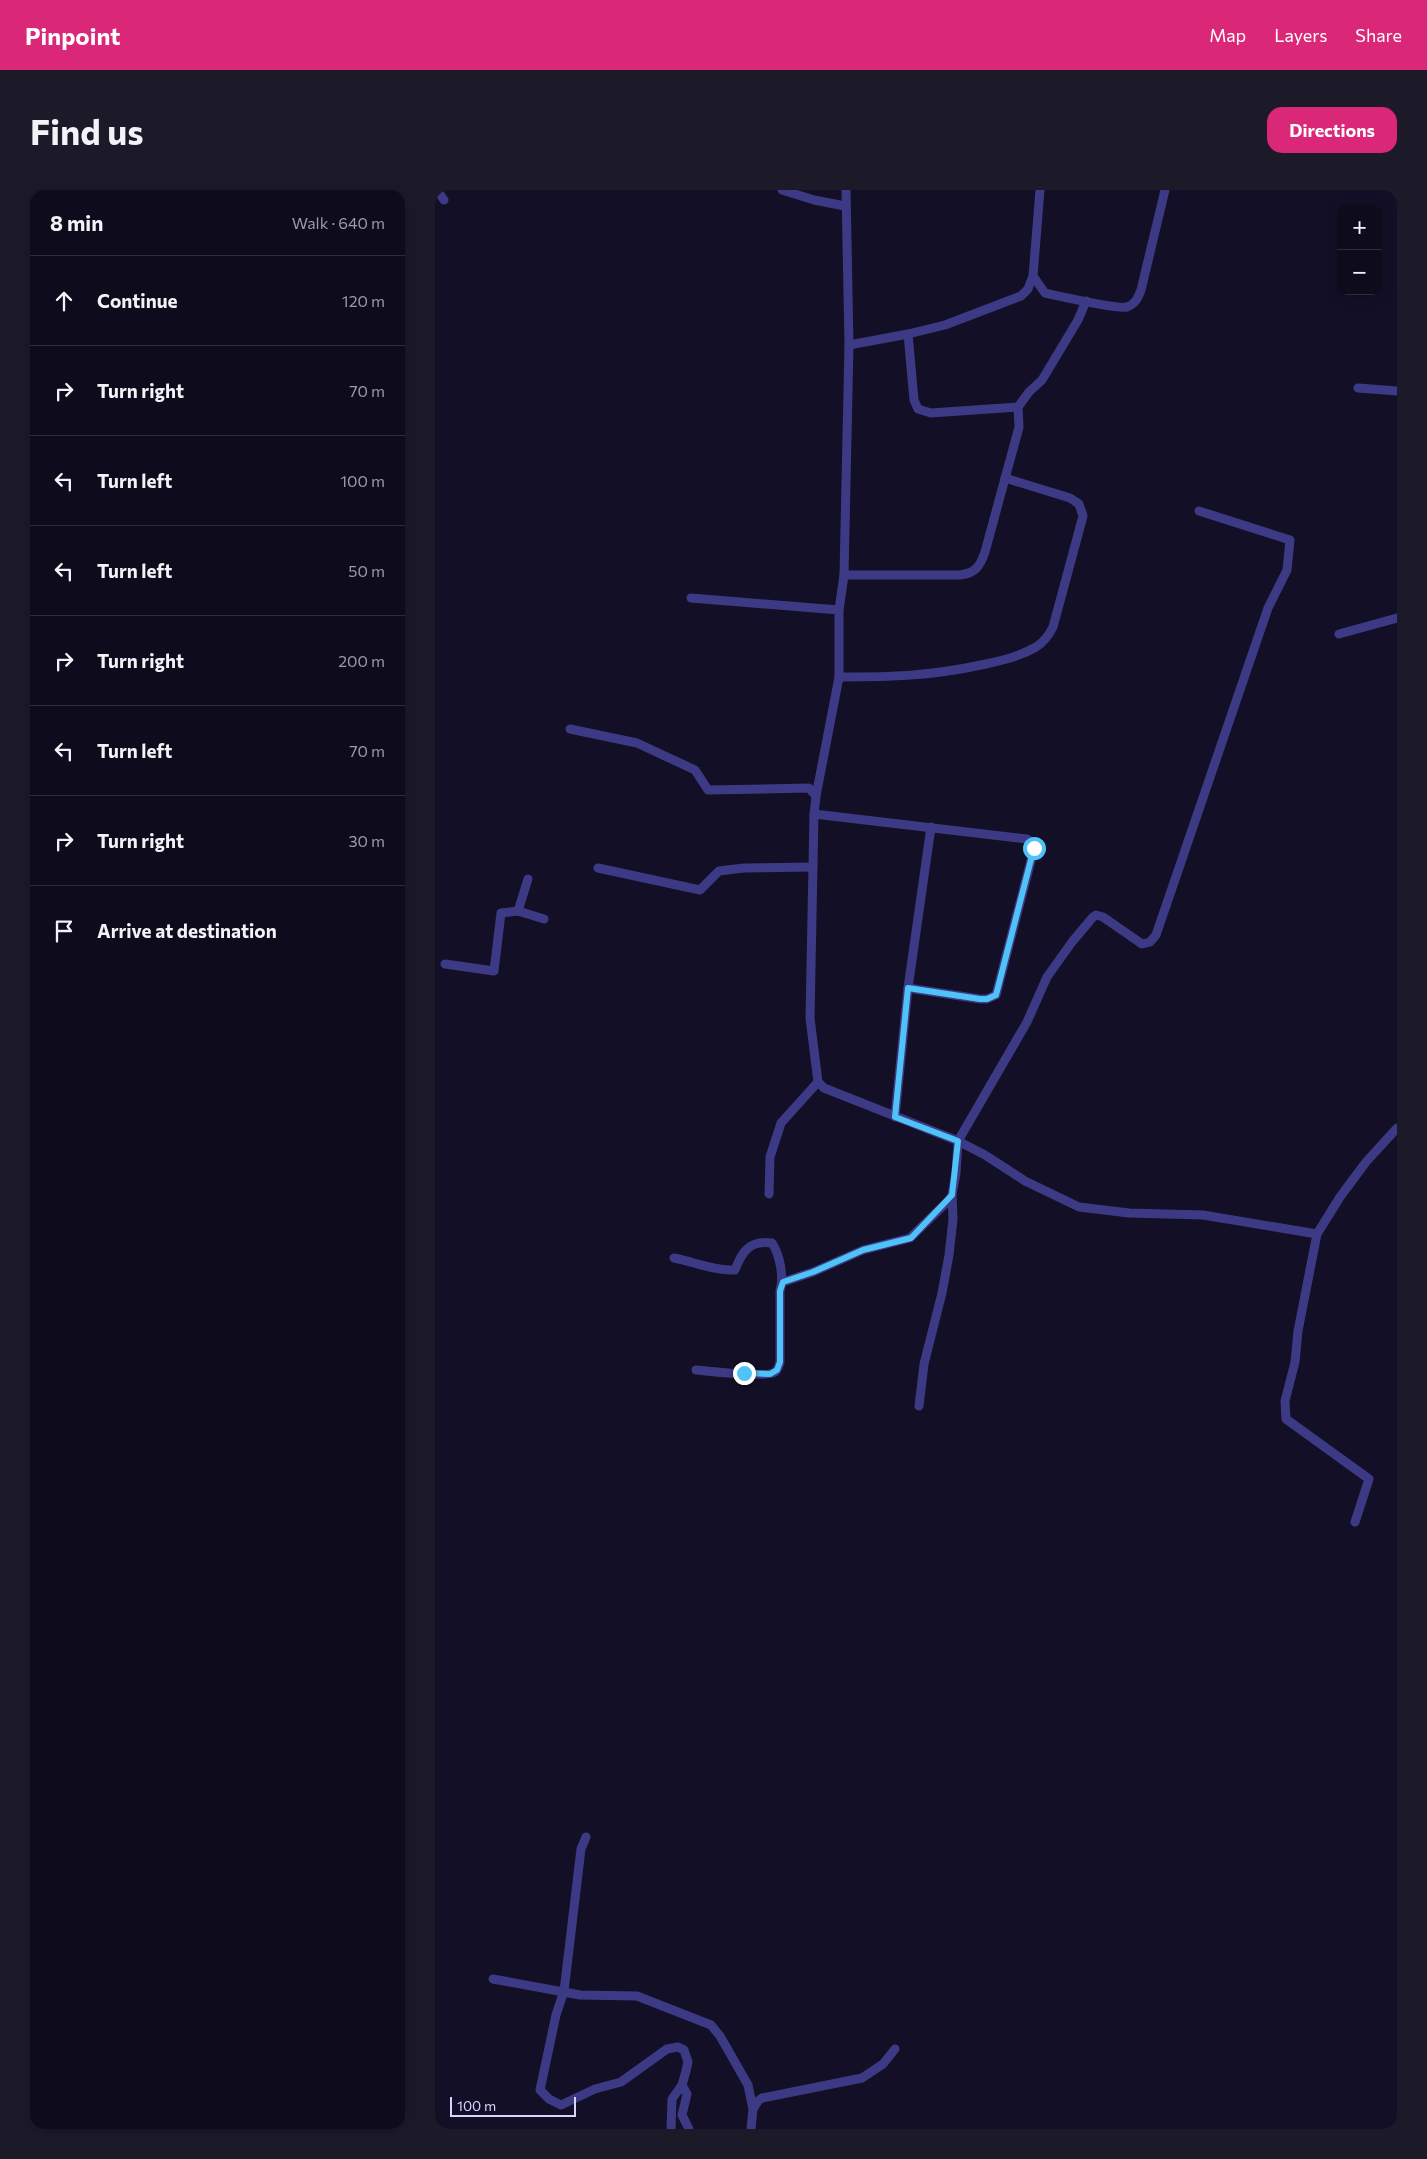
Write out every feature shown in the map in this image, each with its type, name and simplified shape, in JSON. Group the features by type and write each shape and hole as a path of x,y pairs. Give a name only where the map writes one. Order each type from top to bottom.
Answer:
{"street":[{"path":"437,190 444,200"},
{"path":"782,190 814,200 845,206"},
{"path":"846,190 849,345 844,575 839,610 839,677 814,814 810,1018 818,1082 823,1088 958,1141 985,1155 1025,1182 1079,1207 1129,1213 1203,1215 1317,1234"},
{"path":"849,345 945,325 1021,296 1028,289 1033,276 1040,190"},
{"path":"1033,276 1045,293 1126,307 1138,299 1165,190"},
{"path":"844,575 969,574 977,569 985,552 1019,427 1018,408 1029,392 1042,380 1078,320 1086,301"},
{"path":"908,334 914,400 918,409 931,413 1018,408"},
{"path":"1358,388 1397,391"},
{"path":"839,677 919,676 946,673 1005,660 1037,646 1047,637 1053,627 1078,540 1083,516 1082,509 1076,500 1005,478"},
{"path":"919,1406 924,1364 942,1293 949,1255 953,1219 952,1195 958,1141 1018,1038 1047,977 1093,917 1096,915 1103,917 1142,944 1150,942 1156,935 1268,608 1287,570 1290,540 1199,511"},
{"path":"691,598 839,610"},
{"path":"1339,634 1397,618"},
{"path":"570,729 637,743 695,770 708,790 809,788 816,796"},
{"path":"814,814 1032,841 1034,848 996,995 987,999 980,999 908,988"},
{"path":"895,1117 908,988 931,827"},
{"path":"598,868 700,890 719,872 744,868 813,867"},
{"path":"518,911 528,879"},
{"path":"445,964 494,970 501,913 518,911 544,919"},
{"path":"769,1194 770,1157 781,1123 818,1082"},
{"path":"1355,1522 1369,1479 1286,1419 1285,1410 1317,1234 1340,1197 1366,1162 1397,1128"},
{"path":"783,1282 813,1272 863,1250 911,1238 952,1195"},
{"path":"674,1258 705,1265 721,1271 735,1270 745,1248 755,1243 772,1243 777,1250 783,1282 780,1291 780,1362 777,1370 774,1373 760,1374 696,1370"},
{"path":"586,1837 581,1849 564,1991 556,2015 540,2090 549,2099 561,2105 595,2089 621,2082 667,2049 678,2047 684,2050 688,2062 682,2085 673,2099 671,2129"},
{"path":"493,1979 581,1995 637,1996 711,2026 720,2036 748,2085 753,2109 751,2129"},
{"path":"753,2109 758,2101 763,2098 862,2078 883,2064 895,2049"},
{"path":"682,2085 687,2094 682,2115 689,2129"}],"route":[{"path":"744,1373 770,1374 777,1370 780,1362 780,1291 783,1282 813,1272 863,1250 911,1238 944,1206 952,1195 956,1173 958,1141 895,1117 908,988 980,999 991,998 996,995 1034,848"}]}
